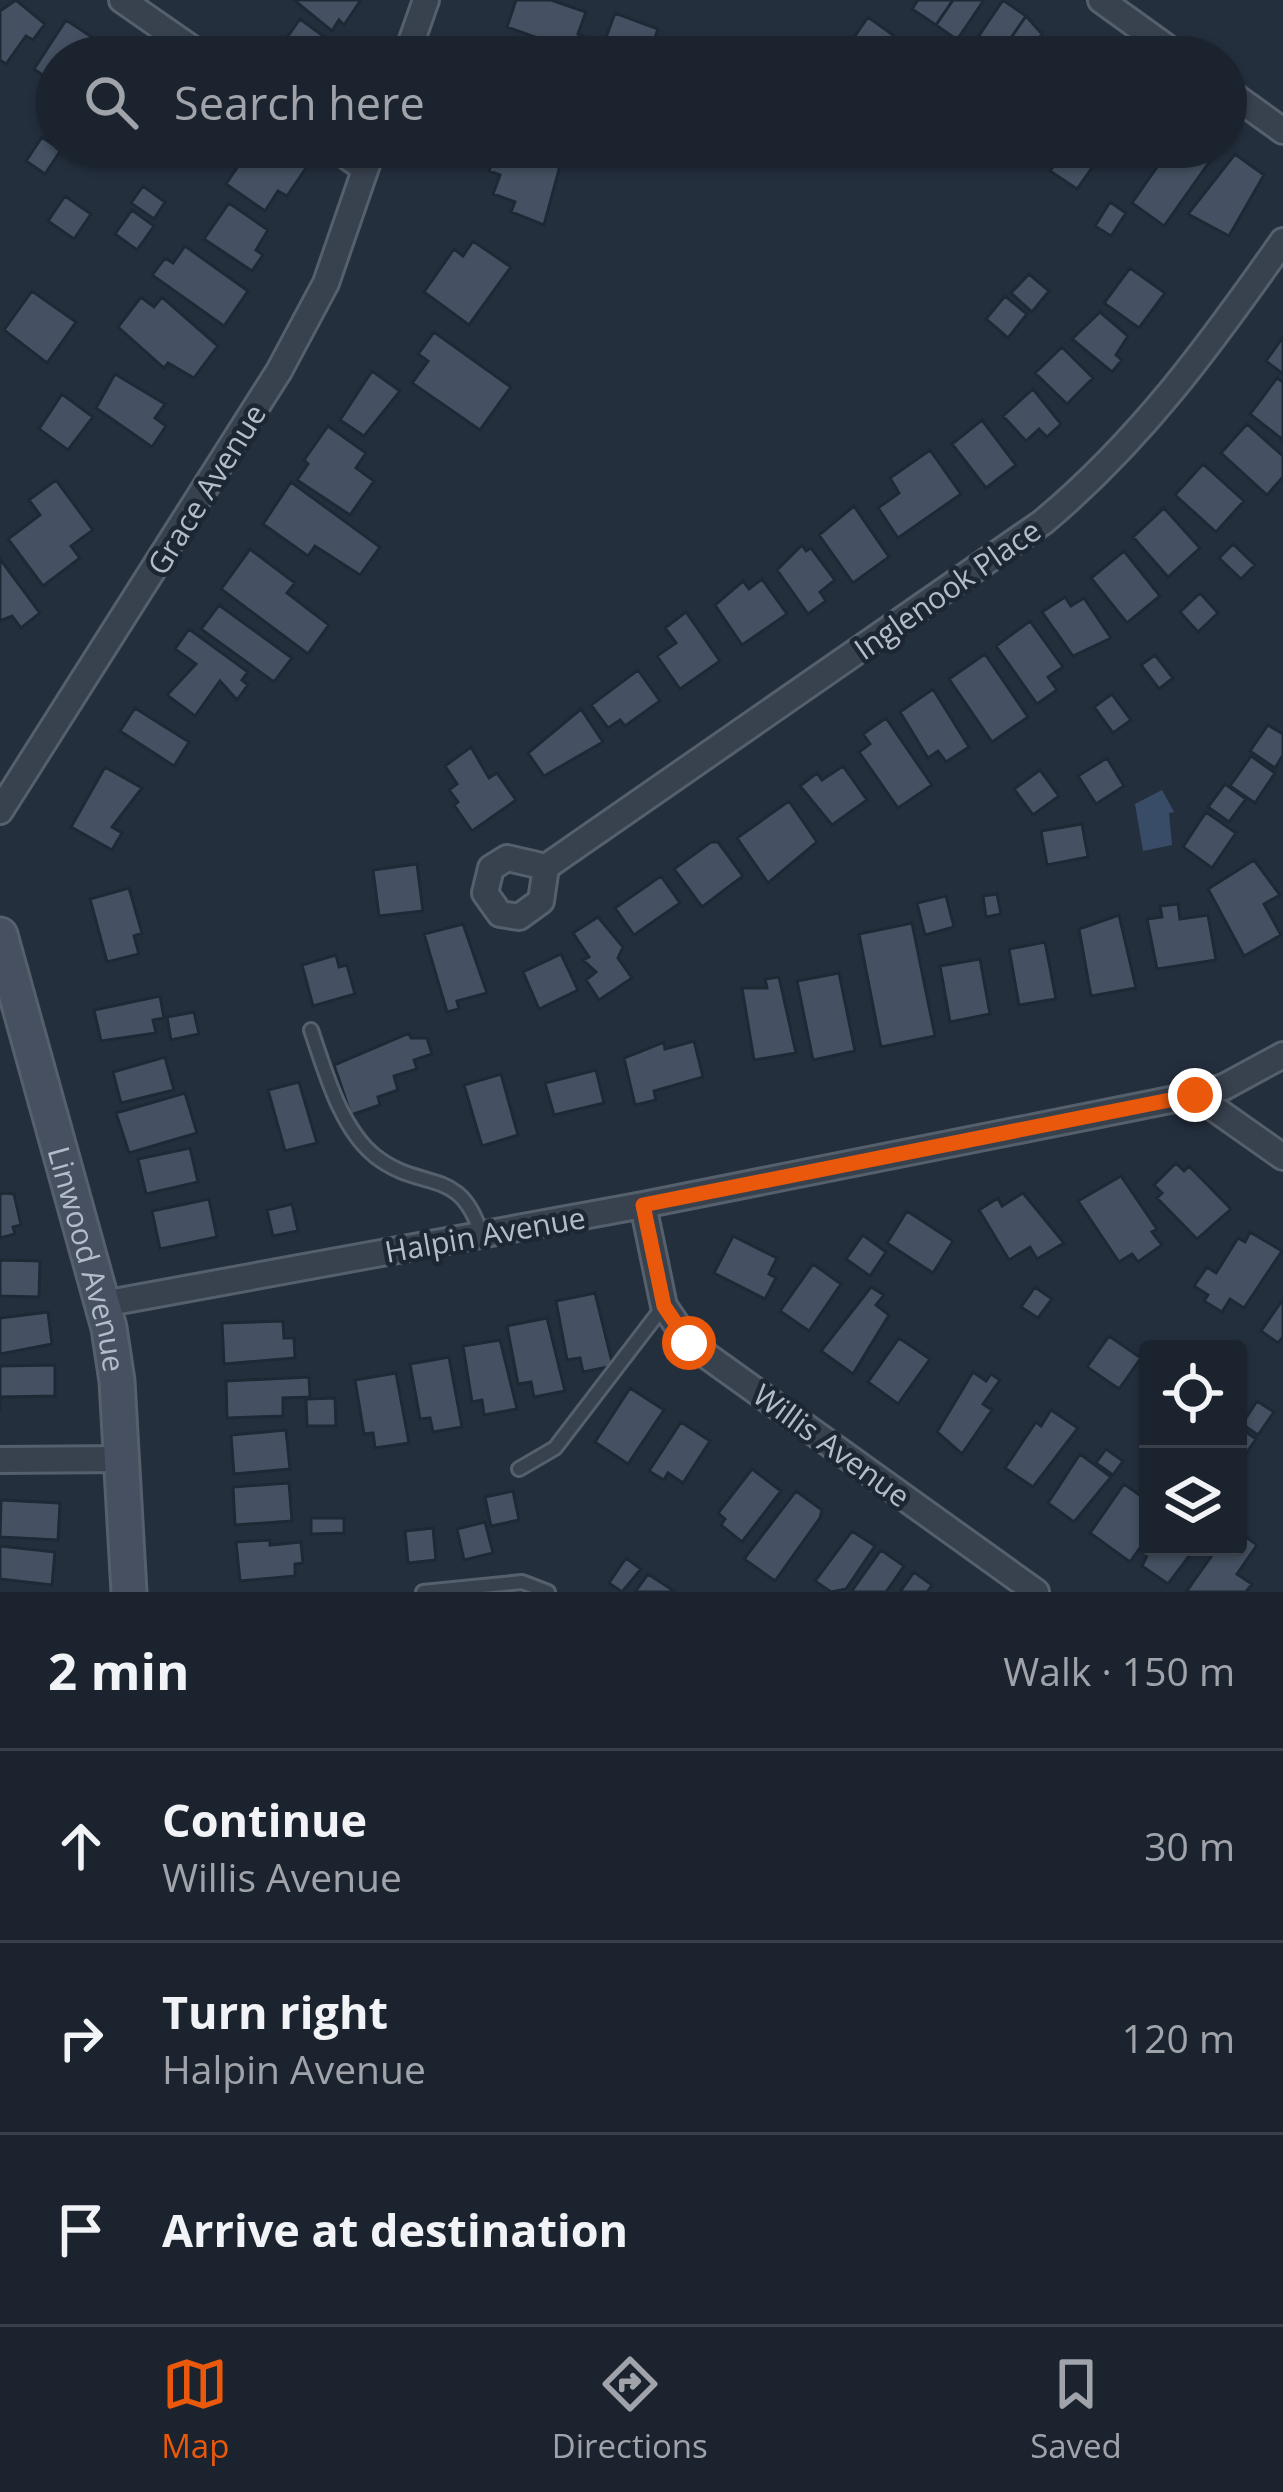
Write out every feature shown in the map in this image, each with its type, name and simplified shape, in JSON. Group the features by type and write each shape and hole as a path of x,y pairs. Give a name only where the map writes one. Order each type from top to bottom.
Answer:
{"main road":[{"name":"Linwood Avenue","path":"0,934 104,1304 117,1381 129,1592"}],"street":[{"path":"122,0 174,36"},
{"path":"413,36 426,0"},
{"path":"1101,0 1151,36"},
{"path":"1247,105 1283,130"},
{"name":"Grace Avenue","path":"0,811 279,371 326,284 366,168"},
{"name":"Inglenook Place","path":"546,867 1043,522 1097,477 1191,372 1283,241"},
{"name":"Halpin Avenue","path":"104,1304 643,1205 1195,1095 1224,1087 1283,1055"},
{"path":"1195,1095 1283,1157"},
{"name":"Willis Avenue","path":"643,1205 664,1306 689,1343 1036,1592"},
{"path":"0,1460 122,1460"}],"lane":[{"path":"310,1030 350,1124 372,1154 460,1190 472,1205 482,1234"},
{"path":"519,1469 555,1448 664,1306"},
{"path":"423,1592 522,1582 548,1592"}],"water":[{"path":"1162,790 1174,812 1169,813 1172,845 1143,851 1135,804"}],"building":[{"path":"16,0 45,24 33,40 26,36 6,64 0,60 0,11"},
{"path":"294,0 361,0 344,25 339,20 332,31"},
{"path":"516,0 551,0 586,12 578,34 583,36 532,36 507,27"},
{"path":"918,0 953,0 936,25 912,9"},
{"path":"953,0 984,0 960,36 936,25"},
{"path":"1003,0 1026,16 1012,36 979,36"},
{"path":"615,13 658,29 656,36 606,36"},
{"path":"1026,16 1042,34 1041,36 1012,36"},
{"path":"868,17 893,35 892,36 855,36"},
{"path":"300,19 323,36 288,36"},
{"path":"66,20 90,36 56,36"},
{"path":"36,146 36,168 26,161"},
{"path":"1247,163 1264,175 1229,236 1188,214 1224,168 1247,168"},
{"path":"237,168 306,168 287,196 278,191 265,211 226,184"},
{"path":"559,168 544,225 511,212 515,202 493,194 500,175 489,171"},
{"path":"1052,168 1092,168 1077,189 1050,171"},
{"path":"1156,168 1205,168 1164,226 1132,203"},
{"path":"143,186 165,202 154,219 131,203"},
{"path":"65,196 91,214 74,239 48,221"},
{"path":"1110,202 1126,213 1111,236 1095,226"},
{"path":"229,203 268,230 256,250 263,255 252,271 204,239"},
{"path":"132,210 154,226 137,250 115,234"},
{"path":"473,241 511,267 469,325 424,292 454,249 463,256"},
{"path":"185,246 248,291 224,326 152,275 165,258 173,263"},
{"path":"1130,268 1165,293 1139,328 1104,303"},
{"path":"1029,274 1049,291 1032,312 1011,293"},
{"path":"32,291 76,322 47,363 4,330"},
{"path":"1005,296 1027,314 1008,338 986,319"},
{"path":"141,297 154,307 162,297 218,346 194,378 168,363 164,368 118,327"},
{"path":"1100,312 1128,336 1116,355 1122,360 1112,372 1072,339"},
{"path":"434,332 511,387 480,430 412,383 428,361 418,354"},
{"path":"1283,337 1283,374 1266,361"},
{"path":"1062,347 1093,378 1067,404 1035,373"},
{"path":"372,371 400,391 364,436 340,420"},
{"path":"115,374 165,404 155,418 166,426 152,447 96,408"},
{"path":"1277,378 1283,382 1283,440 1250,414"},
{"path":"1033,389 1061,424 1047,437 1039,429 1026,441 1003,416"},
{"path":"62,394 93,417 68,450 39,429"},
{"path":"982,420 1016,465 986,488 952,444"},
{"path":"1247,424 1283,456 1283,477 1267,495 1221,453"},
{"path":"328,426 366,453 356,468 374,481 350,515 297,480 308,464 304,460"},
{"path":"930,450 961,494 898,538 878,508 899,493 890,478"},
{"path":"1203,464 1244,501 1216,532 1175,495"},
{"path":"56,480 93,530 71,546 80,558 43,586 8,539 40,515 29,500"},
{"path":"291,482 380,547 360,575 315,546 308,556 263,524"},
{"path":"854,506 889,557 853,583 819,535"},
{"path":"1164,508 1200,548 1168,577 1133,537"},
{"path":"1233,544 1255,565 1241,579 1219,558"},
{"path":"802,545 806,551 811,548 835,580 820,592 826,601 808,614 777,570"},
{"path":"250,549 295,583 287,593 329,625 308,654 221,589"},
{"path":"1124,551 1160,596 1127,623 1091,578"},
{"path":"0,559 40,613 21,628 12,616 0,621"},
{"path":"762,579 787,614 742,645 715,605 743,581 749,589"},
{"path":"1200,593 1218,613 1198,632 1180,612"},
{"path":"1065,597 1071,606 1084,598 1111,638 1073,656 1042,612"},
{"path":"219,605 292,658 274,682 201,629"},
{"path":"686,612 720,661 680,689 657,656 676,643 665,628"},
{"path":"1030,621 1063,667 1048,677 1057,690 1037,704 996,646"},
{"path":"189,629 248,672 242,680 248,685 237,700 220,681 195,716 167,695 196,664 175,649"},
{"path":"985,654 1028,717 992,742 949,679"},
{"path":"1155,655 1173,678 1159,689 1141,665"},
{"path":"638,670 660,701 625,726 620,720 608,728 591,705"},
{"path":"933,689 969,747 946,762 938,751 928,758 900,712"},
{"path":"1112,694 1131,720 1113,733 1094,707"},
{"path":"135,708 189,742 174,766 120,731"},
{"path":"581,709 603,742 544,776 528,753"},
{"path":"886,718 932,785 898,808 859,752 870,744 863,734"},
{"path":"1268,725 1283,734 1283,755 1275,768 1250,751"},
{"path":"471,747 489,778 497,773 516,800 472,831 454,805 458,802 449,790 457,784 445,766"},
{"path":"1251,756 1275,773 1255,803 1230,786"},
{"path":"1107,758 1124,786 1096,804 1078,776"},
{"path":"843,766 867,800 832,825 800,786 817,773 822,780"},
{"path":"105,767 142,788 112,827 122,833 112,850 71,827"},
{"path":"1040,770 1059,796 1033,815 1014,789"},
{"path":"1225,784 1246,799 1229,822 1208,807"},
{"path":"789,801 817,842 768,883 737,838"},
{"path":"1206,812 1236,833 1212,868 1183,847"},
{"path":"1082,824 1088,857 1047,865 1041,831"},
{"path":"711,842 718,842 743,876 702,907 674,869"},
{"path":"1254,860 1280,895 1264,904 1281,935 1244,956 1208,889"},
{"path":"417,864 423,911 379,916 373,870"},
{"path":"661,876 680,903 634,935 615,908"},
{"path":"129,888 142,933 134,936 139,954 107,962 90,899"},
{"path":"997,894 1001,914 986,917 983,896"},
{"path":"946,896 954,927 925,935 917,903"},
{"path":"1178,904 1180,919 1208,915 1216,960 1157,969 1147,919 1162,917 1160,906"},
{"path":"1119,915 1136,988 1091,996 1079,929"},
{"path":"598,917 623,947 618,958 632,978 599,1000 586,980 596,972 583,960 589,957 573,933"},
{"path":"912,923 935,1036 881,1047 859,934"},
{"path":"463,924 487,993 457,1001 459,1009 447,1012 424,934"},
{"path":"1045,942 1056,999 1019,1005 1009,949"},
{"path":"561,954 578,990 539,1009 523,972"},
{"path":"336,955 339,967 347,965 355,994 313,1006 302,965"},
{"path":"980,959 990,1014 950,1022 940,966"},
{"path":"839,973 855,1051 813,1060 797,981"},
{"path":"779,977 796,1053 754,1060 742,988 767,988 765,979"},
{"path":"160,996 164,1018 153,1020 156,1033 101,1041 94,1010"},
{"path":"194,1012 199,1034 171,1040 167,1017"},
{"path":"409,1033 411,1038 427,1038 432,1054 414,1060 417,1069 394,1076 398,1090 378,1097 380,1105 351,1115 334,1065"},
{"path":"694,1041 703,1077 654,1091 656,1100 635,1105 624,1058 664,1042 665,1049"},
{"path":"165,1057 174,1090 121,1103 113,1072"},
{"path":"596,1070 604,1103 554,1115 545,1083"},
{"path":"501,1074 518,1135 482,1146 464,1085"},
{"path":"299,1082 317,1143 285,1151 268,1090"},
{"path":"185,1093 197,1133 129,1153 116,1113"},
{"path":"190,1148 198,1182 146,1194 138,1159"},
{"path":"1176,1163 1184,1171 1189,1166 1231,1209 1197,1239 1157,1198 1162,1193 1154,1185"},
{"path":"1121,1176 1157,1229 1152,1232 1162,1245 1138,1262 1132,1254 1119,1262 1078,1201"},
{"path":"1023,1193 1064,1243 1037,1259 1030,1247 1009,1260 979,1210 998,1198 1002,1206"},
{"path":"0,1194 14,1194 21,1225 13,1227 15,1234 0,1238"},
{"path":"209,1199 217,1237 160,1249 152,1211"},
{"path":"292,1204 298,1231 273,1236 267,1210"},
{"path":"907,1211 953,1241 933,1273 887,1243"},
{"path":"1250,1232 1282,1251 1244,1308 1230,1299 1222,1312 1204,1301 1208,1295 1194,1286 1207,1267 1216,1273 1238,1238 1245,1242"},
{"path":"863,1235 886,1252 870,1276 846,1259"},
{"path":"733,1236 777,1258 769,1274 776,1278 765,1299 714,1273"},
{"path":"0,1260 40,1261 39,1297 0,1296"},
{"path":"813,1264 841,1284 809,1331 780,1311"},
{"path":"871,1287 884,1295 876,1305 889,1315 853,1374 821,1351"},
{"path":"1035,1287 1052,1299 1038,1318 1021,1307"},
{"path":"595,1293 613,1366 583,1372 580,1358 567,1360 556,1301"},
{"path":"1283,1299 1283,1337 1278,1343 1261,1331"},
{"path":"48,1312 52,1344 0,1354 0,1318"},
{"path":"547,1318 565,1391 534,1397 531,1382 518,1384 507,1326"},
{"path":"283,1321 284,1338 294,1338 295,1358 224,1364 222,1323"},
{"path":"1109,1336 1139,1357 1119,1389 1087,1367"},
{"path":"899,1338 930,1359 898,1404 868,1382"},
{"path":"500,1340 517,1409 484,1415 482,1400 472,1402 463,1346"},
{"path":"449,1357 462,1427 433,1432 430,1418 420,1419 410,1364"},
{"path":"55,1365 55,1396 0,1397 0,1366"},
{"path":"973,1372 986,1381 991,1374 1000,1380 983,1404 992,1410 962,1454 937,1432"},
{"path":"396,1373 409,1443 375,1448 373,1433 364,1434 355,1380"},
{"path":"309,1377 310,1397 283,1398 283,1416 227,1418 226,1381"},
{"path":"630,1388 664,1410 628,1464 595,1442"},
{"path":"335,1398 336,1426 307,1426 306,1399"},
{"path":"1257,1401 1274,1412 1258,1435 1247,1427 1247,1416"},
{"path":"1051,1410 1078,1428 1033,1487 1005,1468 1036,1422 1041,1426"},
{"path":"681,1422 710,1441 683,1483 668,1473 664,1480 649,1471"},
{"path":"286,1430 290,1469 234,1474 231,1435"},
{"path":"1106,1449 1123,1461 1113,1475 1096,1463"},
{"path":"1080,1454 1111,1477 1074,1522 1048,1503"},
{"path":"752,1469 781,1491 742,1542 721,1525 725,1519 718,1513"},
{"path":"289,1483 292,1521 235,1525 233,1487"},
{"path":"1124,1484 1139,1495 1139,1550 1130,1562 1090,1533"},
{"path":"513,1491 519,1520 491,1526 485,1497"},
{"path":"796,1491 822,1510 775,1581 744,1559"},
{"path":"1,1500 60,1503 58,1540 0,1537"},
{"path":"311,1518 344,1518 344,1533 311,1534"},
{"path":"485,1522 493,1553 464,1560 457,1529"},
{"path":"433,1528 436,1560 408,1563 405,1531"},
{"path":"852,1531 875,1546 846,1589 831,1592 815,1581"},
{"path":"1247,1538 1257,1545 1237,1574 1252,1584 1246,1592 1186,1592 1212,1556 1247,1556"},
{"path":"270,1540 270,1545 301,1542 303,1563 295,1564 295,1576 240,1581 236,1542"},
{"path":"0,1546 55,1552 52,1585 0,1579"},
{"path":"881,1550 904,1566 886,1592 851,1592"},
{"path":"1147,1556 1189,1556 1168,1584 1142,1566"},
{"path":"626,1558 641,1569 622,1592 609,1583"},
{"path":"914,1572 932,1585 927,1592 900,1592"},
{"path":"648,1574 674,1591 635,1592"}],"route":[{"path":"689,1343 664,1306 643,1205 1195,1095"}]}
